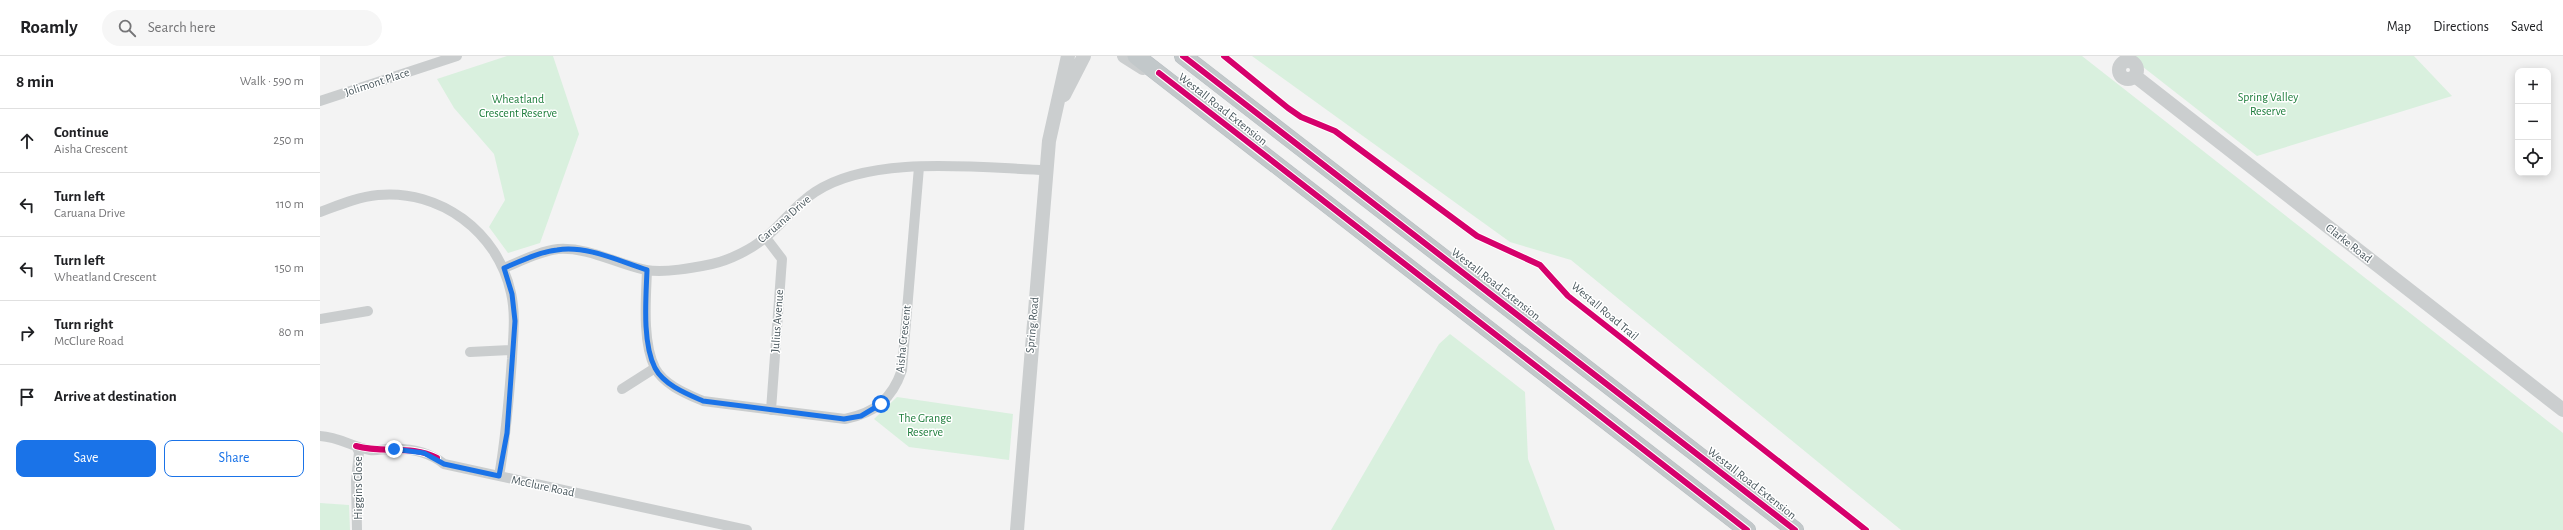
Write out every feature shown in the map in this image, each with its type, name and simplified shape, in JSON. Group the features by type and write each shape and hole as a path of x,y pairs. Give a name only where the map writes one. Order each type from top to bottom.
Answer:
{"highway":[{"name":"Westall Road Extension","path":"1136,56 1747,530"},
{"name":"Westall Road Extension","path":"1183,56 1795,530"}],"main road":[{"name":"Spring Road","path":"1016,530 1046,170 1053,121 1068,56"},
{"name":"Spring Road","path":"1053,121 1073,75 1084,56"},
{"path":"1124,56 1197,103"},
{"name":"Clarke Road","path":"2116,60 2133,63 2137,68 2135,76 2563,410"}],"street":[{"name":"Jolimont Place","path":"320,101 456,56"},
{"name":"Caruana Drive","path":"504,268 532,256 558,249 584,250 647,270 680,269 714,263 744,252 766,238 796,206 816,191 842,178 866,173 919,167 1046,170"},
{"name":"Aisha Crescent","path":"655,368 682,392 703,401 844,419 861,416 881,404 896,387 902,370 919,167"},
{"path":"320,212 369,196 402,195 423,198 452,211 474,228 488,242 504,268 512,294 515,321 507,433 499,476"},
{"name":"Julius Avenue","path":"766,238 782,259 771,410"},
{"path":"622,389 655,368 647,336 645,314 647,270"},
{"path":"320,319 368,311"},
{"path":"470,352 512,350"},
{"name":"McClure Road","path":"320,436 347,441 356,446 372,450 398,449 424,453 444,464 747,530"},
{"name":"Higgins Close","path":"356,446 359,452 356,480 357,530"}],"green space":[{"name":"Wheatland Crescent Reserve","path":"507,56 553,56 579,134 540,243 508,253 489,227 505,200 494,154 454,108 437,79"},
{"path":"1252,56 2082,56 2563,433 2563,530 1901,530 1571,260 1510,242"},
{"name":"Spring Valley Reserve","path":"2129,56 2414,56 2452,96 2257,156"},
{"path":"1450,334 1525,392 1528,459 1555,530 1331,530 1439,344"},
{"name":"The Grange Reserve","path":"897,397 1013,414 1009,460 909,447 874,419"},
{"path":"320,503 349,505 350,530 320,530"}],"cycle path":[{"path":"1183,56 1795,530"},
{"name":"Westall Road Trail","path":"1224,56 1288,108 1301,117 1335,131 1477,236 1540,265 1568,296 1866,530"},
{"path":"1159,73 1747,530"},
{"path":"356,446 376,449 417,451 437,458"}],"route":[{"path":"394,449 424,453 437,458 444,464 499,476 507,433 515,321 512,294 504,268 532,256 558,249 584,250 647,270 645,314 647,336 655,368 668,382 682,392 703,401 844,419 861,416 881,404"}]}
